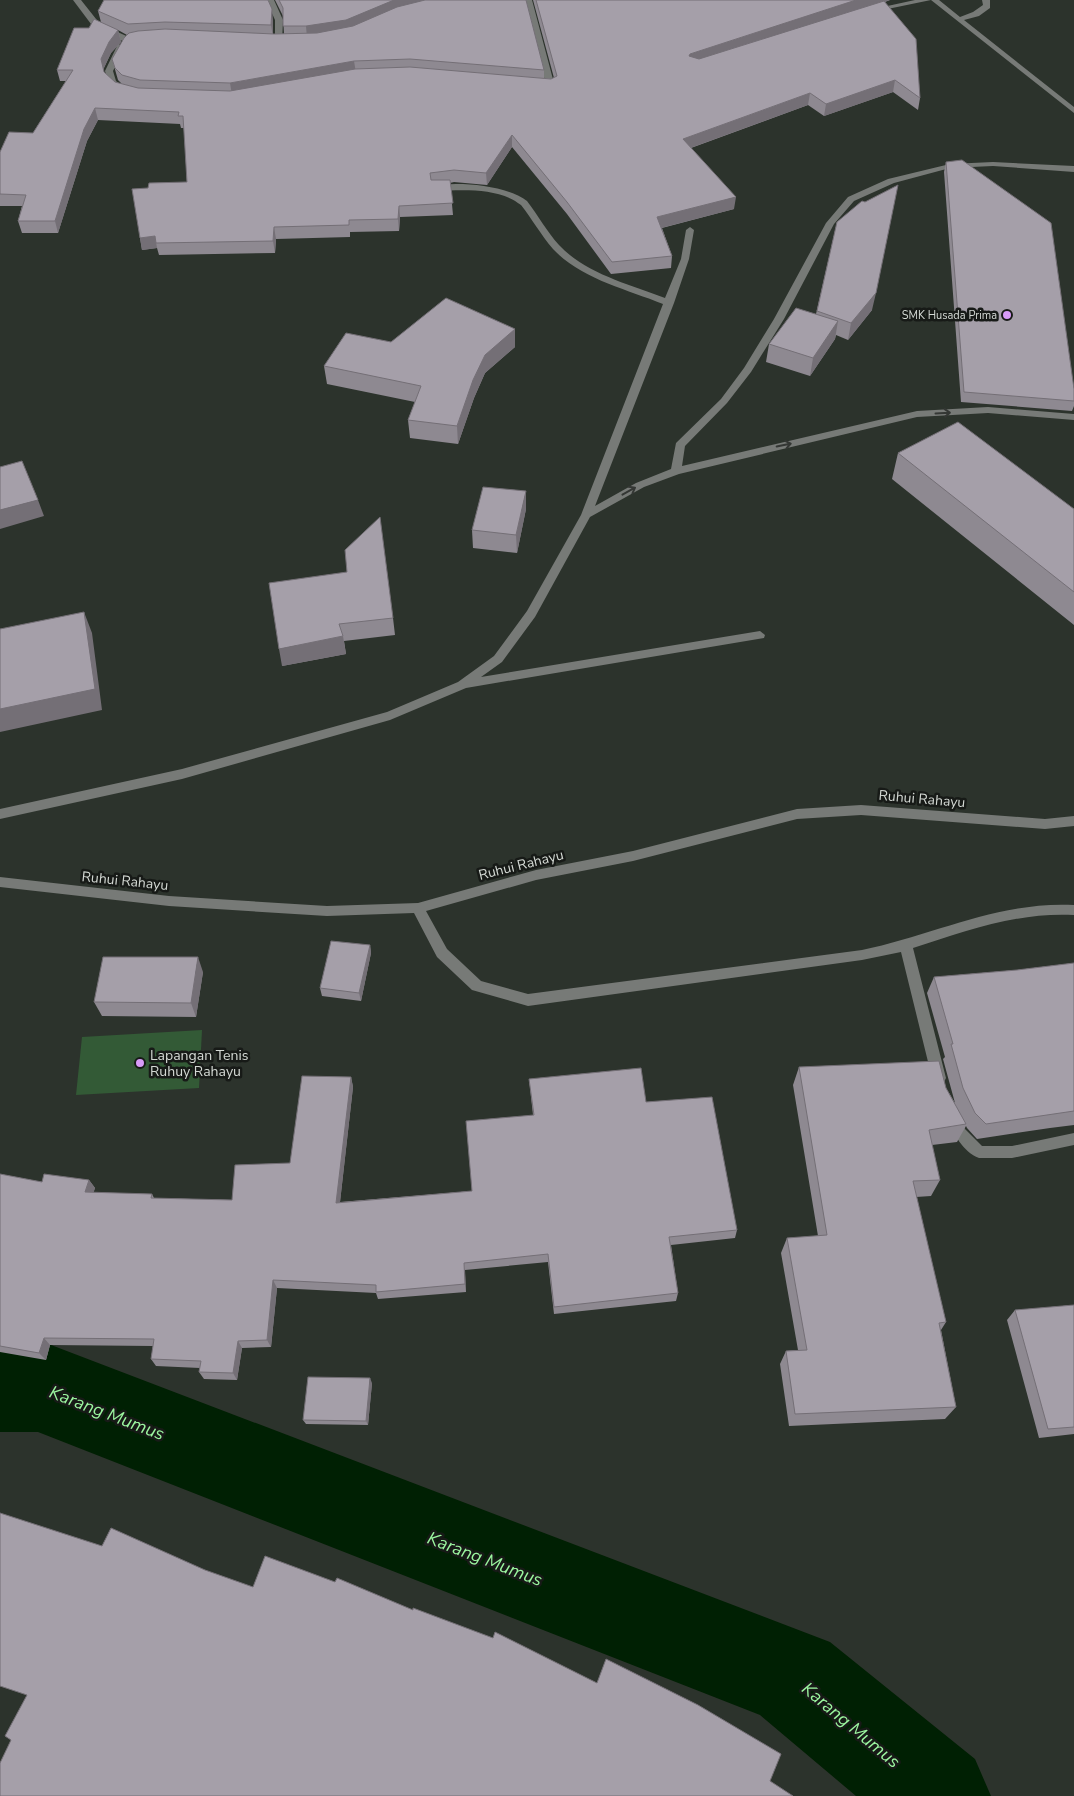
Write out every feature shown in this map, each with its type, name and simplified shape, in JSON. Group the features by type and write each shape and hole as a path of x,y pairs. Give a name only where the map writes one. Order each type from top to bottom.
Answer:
{"street":[{"path":"78,0 97,26 133,40 122,45 109,71 112,82 121,90 127,92"},
{"path":"270,0 279,20 280,41"},
{"path":"528,0 551,87 532,86"},
{"path":"867,12 927,0"},
{"path":"934,0 1074,111"},
{"path":"958,20 976,14 987,6 986,0"},
{"path":"270,41 289,41"},
{"path":"676,471 680,445 724,401 748,370 779,319 830,223 851,199 891,181 950,166 993,164 1074,169"},
{"path":"435,188 480,188 501,192 523,201 546,237 570,259 595,273 669,302"},
{"path":"0,814 182,774 390,716 462,685 498,658 532,614 586,515 685,259 690,230"},
{"path":"586,515 640,485 676,471 917,414 988,410 1074,417"},
{"path":"462,685 760,635"},
{"name":"Ruhui Rahayu","path":"0,882 169,901 317,910 418,908 536,875 633,856 797,814 861,810 1045,824 1074,821"},
{"path":"418,908 442,953 477,986 528,1000 862,955 906,945 952,928 1005,915 1060,909 1074,910"},
{"path":"906,945 945,1100 960,1133 979,1152 1012,1152 1074,1139"}],"green space":[{"name":"Lapangan Tenis Ruhuy Rahayu","path":"202,1030 199,1088 76,1095 82,1037"}],"building":[{"path":"104,0 268,0 272,9 271,25 165,22 128,24 98,11"},
{"path":"279,0 394,0 346,20 306,26 283,26 283,8"},
{"path":"425,0 526,0 544,70 410,59 354,61 230,83 140,80 122,75 115,68 112,59 124,38 129,33 138,31 165,29 274,34 317,33 353,26 397,7"},
{"path":"536,0 856,0 690,54 689,56 699,59 884,1 916,39 920,98 895,80 826,104 810,93 683,139 736,197 657,217 672,256 612,262 567,202 512,135 486,173 454,170 430,173 431,180 450,180 453,203 399,206 398,219 349,220 349,225 274,227 273,241 156,243 155,236 140,238 132,189 148,188 149,183 187,182 183,116 178,116 179,112 95,108 84,129 55,221 18,221 26,195 0,194 0,152 9,132 33,133 73,70 57,70 74,28 89,28 94,19 118,30 109,42 101,59 104,72 115,82 138,88 230,91 355,69 410,67 551,79 557,76"},
{"name":"SMK Husada Prima","path":"962,160 1051,223 1074,389 1074,401 964,392 946,162"},
{"path":"898,185 876,293 851,323 817,311 837,222 862,201 865,202"},
{"path":"446,298 515,329 485,355 473,380 457,426 408,420 421,386 324,366 346,333 391,342"},
{"path":"796,308 838,321 813,358 769,344"},
{"path":"958,422 1074,509 1074,592 898,453"},
{"path":"22,461 38,500 0,510 0,467"},
{"path":"483,487 526,491 516,535 472,530"},
{"path":"380,517 393,618 339,624 343,636 279,649 269,583 347,572 345,550"},
{"path":"84,612 95,689 0,709 0,629"},
{"path":"331,941 370,945 359,993 320,988"},
{"path":"103,957 198,957 191,1003 94,1002"},
{"path":"1074,963 1074,1111 986,1124 975,1113 963,1088 934,977"},
{"path":"939,1061 946,1088 966,1124 929,1130 940,1180 913,1181 946,1322 939,1323 956,1407 795,1414 786,1351 807,1350 787,1238 827,1235 799,1067"},
{"path":"641,1068 646,1102 712,1097 737,1230 669,1237 678,1293 554,1307 548,1254 464,1263 465,1284 376,1292 376,1285 273,1280 267,1340 238,1341 233,1373 199,1372 201,1361 151,1359 154,1339 44,1338 39,1353 0,1346 0,1174 42,1182 44,1174 89,1180 85,1192 152,1194 151,1198 232,1200 235,1165 290,1163 302,1076 351,1077 336,1203 472,1191 466,1121 534,1115 529,1079"},
{"path":"1074,1305 1074,1427 1048,1429 1015,1310"},
{"path":"308,1377 370,1378 366,1421 303,1420"},
{"path":"0,1513 102,1546 111,1528 205,1570 253,1587 265,1556 335,1582 337,1578 413,1610 413,1608 493,1638 495,1632 597,1683 606,1659 698,1705 781,1754 770,1781 793,1796 0,1796 0,1763 11,1740 5,1736 27,1695 0,1686"}],"waterway":[{"name":"Karang Mumus","path":"0,1386 38,1386 794,1678 938,1796"}],"place":[{"name":"SMK Husada Prima","path":"1007,315"},
{"name":"Lapangan Tenis Ruhuy Rahayu","path":"140,1063"}]}
